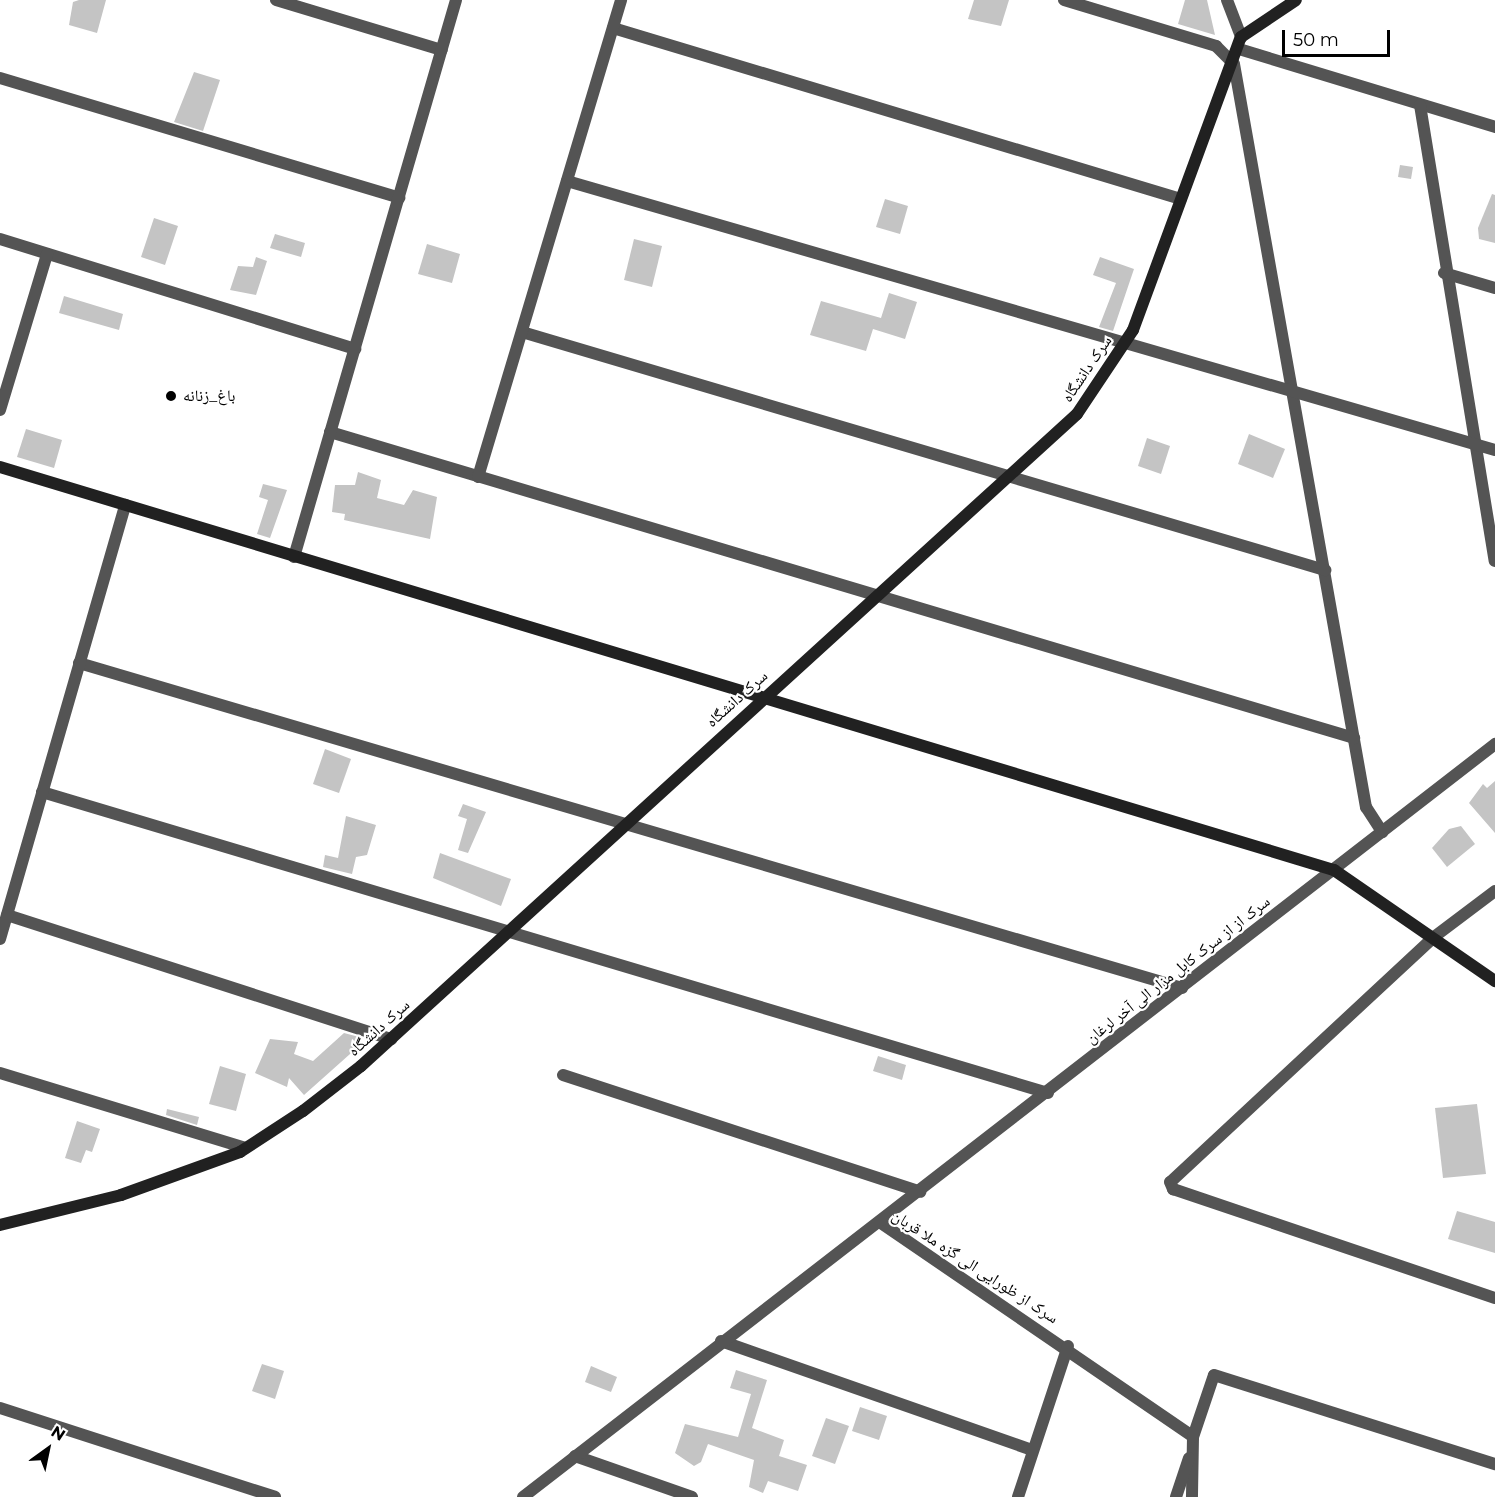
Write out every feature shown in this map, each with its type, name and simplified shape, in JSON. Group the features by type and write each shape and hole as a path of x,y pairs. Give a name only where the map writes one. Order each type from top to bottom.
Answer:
{"street":[{"path":"276,0 442,50"},
{"path":"294,556 456,0"},
{"path":"478,477 621,0"},
{"path":"1064,0 1216,46 1234,64 1295,392 1366,807 1382,832"},
{"path":"1227,0 1240,43"},
{"path":"1240,43 1296,0"},
{"path":"612,28 1181,199"},
{"path":"1240,43 1420,105 1495,127"},
{"name":"سرک دانشگاه","path":"0,1225 121,1195 245,1148 303,1111 391,1039 622,826 1077,414 1125,343 1234,64 1240,43"},
{"path":"0,78 399,198"},
{"path":"1420,105 1444,273 1495,561"},
{"path":"567,181 1495,450"},
{"path":"0,239 355,349"},
{"path":"0,410 47,254"},
{"path":"1444,273 1495,288"},
{"path":"522,332 1325,570"},
{"path":"330,432 1354,738"},
{"path":"0,467 1334,870 1495,981"},
{"path":"0,939 125,505"},
{"path":"79,663 622,826 1182,988"},
{"name":"سرک از از سرک کابل مزار الی آخر لرغان","path":"881,1223 1495,744"},
{"path":"42,792 1048,1093"},
{"path":"1495,891 1434,937 1170,1182 1173,1189 1495,1298"},
{"path":"7,915 391,1039"},
{"path":"0,1073 245,1148"},
{"path":"563,1075 920,1192"},
{"name":"سرک از ظورایی الی گزه ملا قربان","path":"523,1497 721,1341 881,1223 1068,1346 1193,1443"},
{"path":"721,1341 1033,1450"},
{"path":"1018,1497 1068,1346"},
{"path":"1176,1497 1214,1375 1495,1464"},
{"path":"0,1408 275,1497"},
{"path":"1192,1497 1193,1443"},
{"path":"575,1456 692,1497"}],"building":[{"path":"106,0 97,33 69,25 73,2"},
{"path":"974,0 1009,0 1001,26 968,19"},
{"path":"1185,0 1207,0 1215,35 1178,24"},
{"path":"194,72 220,80 203,131 174,122"},
{"path":"1400,165 1413,167 1411,179 1398,177"},
{"path":"1492,194 1495,195 1495,243 1479,239 1478,228"},
{"path":"885,199 908,206 900,234 876,227"},
{"path":"154,218 178,226 165,265 141,257"},
{"path":"275,234 305,243 301,257 270,248"},
{"path":"634,239 662,246 652,287 624,280"},
{"path":"427,244 460,254 452,283 418,274"},
{"path":"256,257 267,261 256,295 230,290 238,266 253,267"},
{"path":"1100,257 1134,269 1113,331 1099,327 1116,283 1093,275"},
{"path":"889,293 917,302 905,339 873,329 866,351 810,335 821,301 881,318"},
{"path":"64,296 123,314 119,330 59,313"},
{"path":"26,429 62,440 54,468 17,457"},
{"path":"1249,434 1285,449 1273,478 1238,464"},
{"path":"1147,438 1170,446 1161,474 1138,466"},
{"path":"358,472 381,480 377,498 404,505 413,490 437,497 430,539 344,520 345,514 332,512 335,485 355,485"},
{"path":"263,484 287,490 270,538 257,534 268,500 259,497"},
{"path":"325,749 351,759 339,793 313,784"},
{"path":"1495,781 1495,833 1469,803 1483,784 1487,788"},
{"path":"463,804 486,812 468,853 458,850 467,819 458,816"},
{"path":"346,816 376,825 367,855 356,857 352,874 323,867 325,855 338,858"},
{"path":"1461,826 1475,844 1447,867 1432,848 1449,829"},
{"path":"440,853 511,879 501,906 433,878"},
{"path":"344,1033 359,1037 359,1046 304,1095 289,1078 287,1087 255,1073 270,1039 298,1042 294,1054 313,1061"},
{"path":"878,1056 906,1065 902,1080 873,1071"},
{"path":"220,1066 246,1074 236,1111 209,1104"},
{"path":"1477,1104 1486,1174 1443,1178 1435,1108"},
{"path":"167,1109 199,1117 197,1125 166,1115"},
{"path":"77,1121 100,1129 92,1152 86,1150 81,1163 65,1158"},
{"path":"1457,1211 1495,1222 1495,1253 1448,1239"},
{"path":"262,1364 284,1371 275,1399 252,1391"},
{"path":"591,1366 617,1377 611,1392 585,1382"},
{"path":"736,1370 767,1380 752,1428 784,1440 779,1456 807,1465 798,1491 768,1481 763,1493 749,1487 754,1460 708,1444 701,1462 694,1466 675,1453 685,1424 738,1437 751,1394 730,1388"},
{"path":"860,1407 887,1416 879,1440 852,1431"},
{"path":"826,1418 849,1426 835,1464 812,1456"}],"place":[{"name":"باغ_زنانه","path":"171,396"}]}
